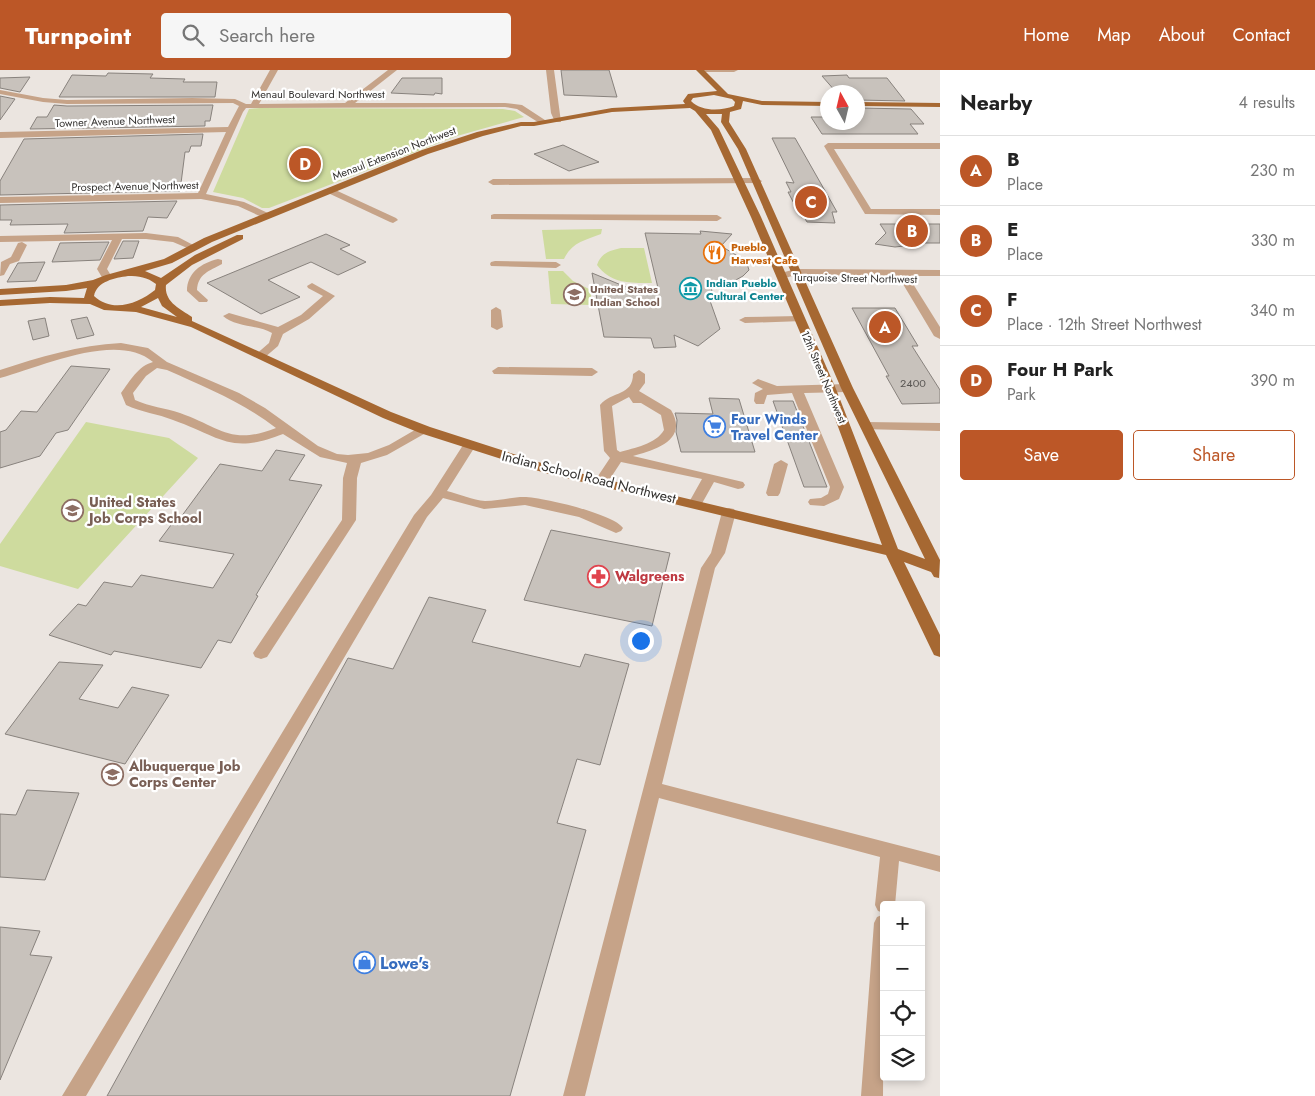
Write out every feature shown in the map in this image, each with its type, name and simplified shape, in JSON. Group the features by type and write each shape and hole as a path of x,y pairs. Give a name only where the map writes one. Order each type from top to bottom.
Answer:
{"main road":[{"path":"698,83 725,95"},
{"path":"698,83 735,98 774,104 820,104"},
{"path":"694,107 687,101 698,83"},
{"path":"729,110 740,104 735,98"},
{"path":"612,110 620,106 664,99"},
{"path":"865,104 940,107"},
{"path":"612,110 694,107 742,110"},
{"name":"12th Street Northwest","path":"694,107 715,129 740,181 830,388 892,552 940,651"},
{"path":"865,110 940,107"},
{"path":"752,109 820,110"},
{"name":"Menaul Extension Northwest","path":"128,273 168,261 192,247 424,152 521,124 534,124 612,110"},
{"name":"12th Street Northwest","path":"729,110 726,122 740,144 866,426 939,571"},
{"name":"Menaul Extension Northwest","path":"430,161 485,140 531,128 534,124"},
{"name":"Menaul Extension Northwest","path":"124,307 146,302 179,269 224,244 413,168"},
{"path":"0,303 50,300 92,301 89,292 96,284 107,277 128,273 150,275 157,279 161,288"},
{"path":"0,292 96,284"},
{"name":"Indian School Road Northwest","path":"161,288 166,304 194,325"},
{"name":"Indian School Road Northwest","path":"92,301 104,306 137,308 194,325 387,415 470,445 550,470 892,552 939,571"}],"street":[{"path":"201,196 238,112 249,105 274,70"},
{"path":"348,105 393,70"},
{"path":"550,70 555,113 558,120"},
{"path":"698,83 734,70"},
{"name":"Menaul Boulevard Northwest","path":"0,92 43,100 67,102 192,100 235,101 249,105 505,105 519,107 544,122"},
{"name":"Towner Avenue Northwest","path":"0,135 231,129"},
{"path":"939,147 828,146 868,212 940,212"},
{"path":"493,182 757,181"},
{"path":"331,191 393,220"},
{"name":"Prospect Avenue Northwest","path":"0,200 201,196 241,204 267,216"},
{"path":"494,217 717,218"},
{"path":"0,239 146,236 175,239 192,247"},
{"path":"107,277 102,269 118,237"},
{"path":"1,268 6,262 15,259 22,245"},
{"path":"203,300 192,291 194,276 218,262"},
{"path":"495,264 556,265"},
{"name":"Turquoise Street Northwest","path":"780,276 940,273"},
{"name":"Turquoise Street Northwest","path":"798,275 940,279"},
{"path":"905,279 940,336"},
{"path":"260,356 274,344 278,332 306,317 330,296 312,286"},
{"path":"496,310 497,327"},
{"path":"229,316 242,321 270,326 278,332"},
{"path":"745,320 799,319"},
{"path":"0,374 44,360 114,348 137,348 153,355 162,364 223,389 251,404 315,450 336,458 355,460 379,455 425,430"},
{"path":"162,364 154,365 146,370 127,393 130,402 140,408 181,417 231,439 253,439 268,436 286,428"},
{"path":"498,370 592,372"},
{"path":"639,374 640,383 632,392 622,395 606,405 610,451 617,456 738,484"},
{"path":"758,383 776,390"},
{"path":"760,401 760,393 776,390 848,388"},
{"path":"797,390 837,488 834,496 824,502 815,502"},
{"path":"632,392 644,411"},
{"path":"602,482 617,456 639,452 661,441 667,437 671,428 667,414 632,392"},
{"path":"866,426 940,427"},
{"path":"73,1096 420,515 440,492 470,445"},
{"path":"260,653 349,520 350,478 355,460"},
{"path":"773,493 780,464"},
{"path":"695,504 710,477"},
{"path":"440,492 484,505 525,501 582,513 616,528"},
{"path":"574,1096 708,568 718,553 729,512"},
{"path":"652,789 940,864"},
{"path":"885,901 890,851"},
{"path":"872,1096 882,946"}],"green space":[{"path":"249,109 503,109 515,111 524,117 457,136 269,208 262,208 243,198 213,192"},
{"path":"602,229 601,234 584,240 570,249 564,259 546,259 542,230"},
{"path":"621,248 644,248 652,283 622,281 608,276 602,271 597,265 601,258 606,253"},
{"path":"548,271 563,271 573,281 591,290 591,305 551,304"},
{"path":"86,422 169,438 198,458 78,589 0,566 0,544"}],"building":[{"path":"561,70 609,70 617,97 564,95"},
{"path":"108,73 153,74 150,78 185,79 183,82 217,82 215,97 59,97 72,75 106,76"},
{"path":"847,75 849,78 887,78 905,101 865,100 865,85 830,85 822,76"},
{"path":"30,77 20,92 0,88 0,78"},
{"path":"402,78 442,78 442,94 391,93"},
{"path":"0,96 15,99 0,120"},
{"path":"54,105 213,105 210,121 205,121 205,126 30,129 37,117 47,117"},
{"path":"865,108 911,109 924,124 910,124 918,134 822,134 811,117 820,117 820,130 865,130"},
{"path":"203,134 201,146 191,146 189,152 185,152 180,191 0,195 0,181 24,139"},
{"path":"772,138 795,138 837,212 832,212 835,223 807,222 804,217 801,217 788,192 791,192 786,182 794,183"},
{"path":"563,145 599,162 569,171 534,154"},
{"path":"177,201 167,218 148,217 143,231 64,233 68,224 10,225 12,220 0,220 0,205"},
{"path":"880,224 940,224 940,243 907,243 904,246 895,247 875,244 886,233"},
{"name":"Indian Pueblo Cultural Center","path":"700,231 732,234 721,246 746,261 749,270 734,281 711,286 713,298 709,298 720,329 698,346 674,335 676,347 654,348 651,338 604,337 592,273 626,287 658,288 645,233 701,234"},
{"path":"326,234 350,245 340,249 366,262 338,275 311,262 268,280 300,297 261,314 207,283"},
{"path":"123,241 139,241 133,258 114,259"},
{"path":"109,242 100,260 52,262 60,243"},
{"path":"45,262 36,281 7,282 18,263"},
{"path":"852,308 895,308 918,346 912,346 940,390 940,403 902,404"},
{"path":"87,317 94,335 77,339 71,320"},
{"path":"45,318 49,336 33,340 28,321"},
{"path":"71,366 110,369 68,430 56,433 40,456 0,468 0,432 6,430 21,411 37,412"},
{"path":"709,398 739,399 755,452 681,452 676,432 677,420 675,413 713,414"},
{"path":"773,401 793,401 827,487 804,487"},
{"path":"276,450 305,455 289,480 322,485 256,595 258,596 231,643 218,640 201,668 114,651 111,655 49,635 78,604 86,606 104,582 132,587 141,575 213,588 234,554 159,541 177,517 181,517 220,464 262,471"},
{"name":"Walgreens","path":"551,530 670,553 652,626 524,600"},
{"name":"Lowe's","path":"429,597 486,610 472,642 580,667 585,654 629,664 600,765 577,759 557,823 586,830 510,1096 107,1096 348,658 393,669"},
{"path":"59,662 103,665 79,699 118,708 132,687 169,695 125,764 5,734"},
{"path":"27,790 79,793 45,880 0,877 0,814 16,815"},
{"path":"0,927 40,931 30,955 52,957 0,1080"}],"place":[{"name":"Four H Park","path":"305,164"},
{"name":"F","path":"811,202"},
{"name":"E","path":"912,231"},
{"name":"Pueblo Harvest Cafe","path":"715,253"},
{"name":"Indian Pueblo Cultural Center","path":"690,289"},
{"name":"United States Indian School","path":"574,295"},
{"name":"B","path":"885,327"},
{"name":"Four Winds Travel Center","path":"715,427"},
{"name":"United States Job Corps School","path":"73,510"},
{"name":"Walgreens","path":"599,576"},
{"name":"Albuquerque Job Corps Center","path":"113,774"},
{"name":"Lowe's","path":"364,963"}]}
